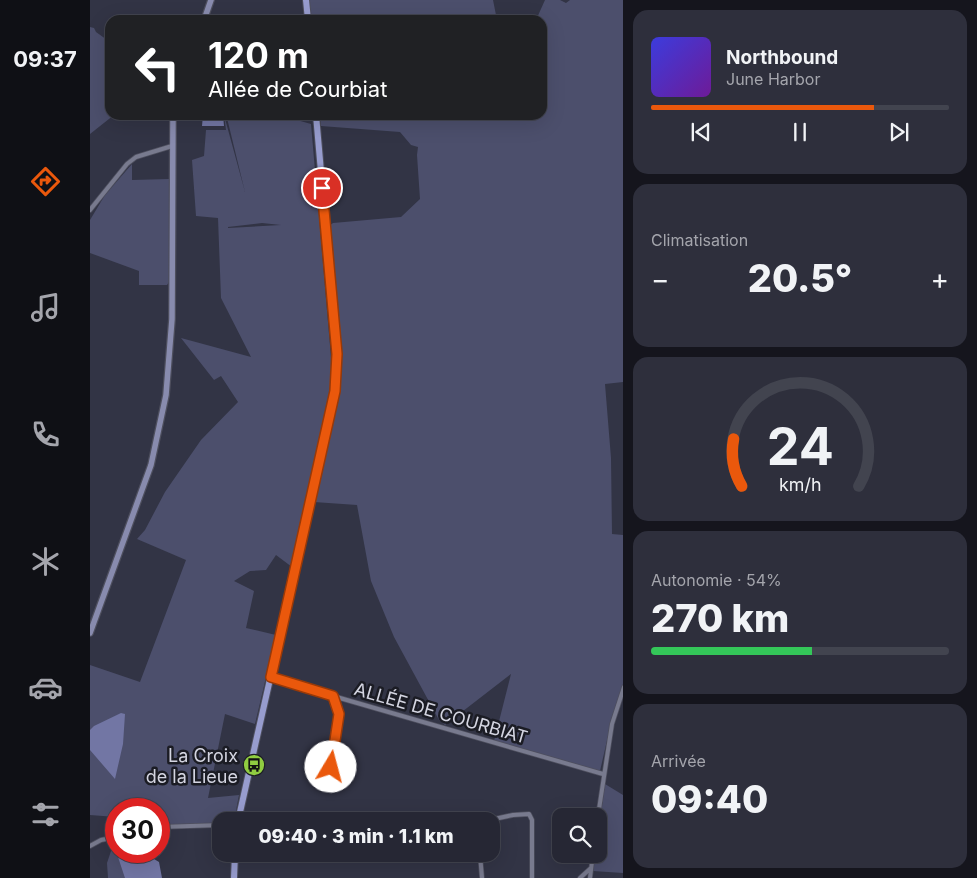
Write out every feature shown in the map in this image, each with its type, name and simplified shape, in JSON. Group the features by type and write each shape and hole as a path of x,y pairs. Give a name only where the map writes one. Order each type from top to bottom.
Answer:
{"main road":[{"path":"306,0 308,15"},
{"path":"240,812 332,410 337,373 316,120"},
{"path":"234,878 235,862"}],"street":[{"path":"206,15 211,0"},
{"path":"90,633 151,465 166,395 172,319 173,120"},
{"path":"90,210 136,157 172,146"},
{"name":"ALLÉE DE COURBIAT","path":"271,677 603,774"},
{"path":"599,808 612,724 623,687"},
{"path":"329,784 339,714 333,696"},
{"path":"500,818 529,814 532,820 532,878"},
{"path":"170,827 212,825"},
{"path":"90,846 105,839"},
{"path":"481,862 482,878"},
{"path":"590,878 592,863"},
{"path":"580,878 591,868"}],"shaded area":[{"path":"309,0 493,0 496,15 310,15"},
{"path":"545,0 560,0 566,3 570,0 623,0 623,382 605,384 611,458 612,534 623,535 623,684 611,723 600,771 494,741 511,674 445,725 439,720 394,637 371,581 357,505 314,502 340,381 329,226 333,223 401,217 420,199 418,147 411,145 400,132 321,126 320,120 547,120 547,15 538,15"},
{"path":"90,27 94,28 96,32 105,38 105,120 108,120 90,134"},
{"path":"203,120 223,120 224,126 202,126"},
{"path":"225,120 245,192 227,120 297,120 311,124 332,369 329,394 292,567 276,555 266,570 250,571 234,581 254,591 246,628 276,635 255,724 225,714 208,798 239,795 236,812 212,812 212,827 170,828 170,798 105,798 105,816 90,815 90,665 140,682 186,560 137,539 145,530 165,492 201,440 238,402 221,376 214,380 181,338 251,357 221,298 218,218 196,216 192,160 204,156 206,130 226,130","holes":["262,223 281,225 228,228"]},
{"path":"132,164 132,180 169,179 169,282 167,285 139,285 139,271 90,253 90,220 105,195"},
{"path":"121,713 125,714 123,744 115,779 90,750 90,730 94,726"},
{"path":"605,784 623,795 623,873 593,871 594,863 607,863 607,808 602,808"},
{"path":"107,863 124,863 129,878 108,878"},
{"path":"120,863 159,863 162,878 125,878"}],"place":[{"name":"La Croix de la Lieue","path":"254,765"}],"route":[{"path":"322,188 337,354 337,373 332,410 271,677 333,696 339,714 331,767"}]}
